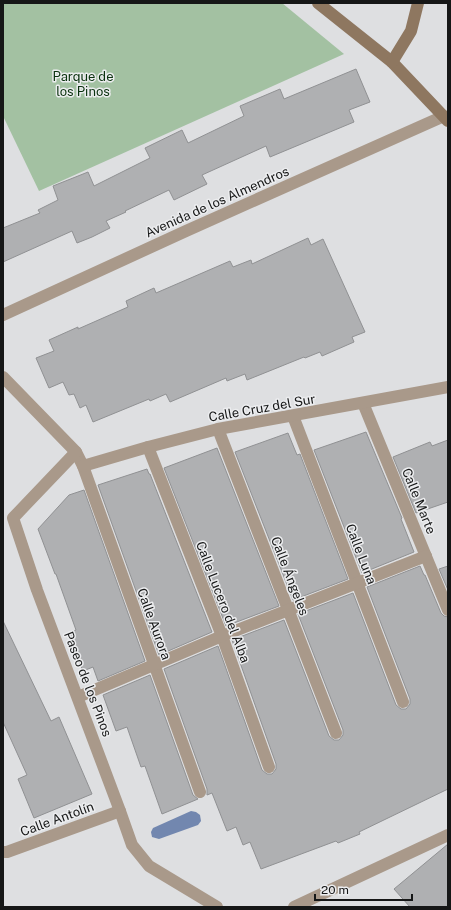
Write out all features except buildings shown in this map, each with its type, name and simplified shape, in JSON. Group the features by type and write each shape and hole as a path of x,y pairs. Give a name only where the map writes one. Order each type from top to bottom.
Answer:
{"street":[{"path":"318,3 392,62 446,118"},
{"path":"392,62 410,31 418,3"},
{"name":"Avenida de los Almendros","path":"3,315 186,231 446,118"},
{"path":"3,377 76,452 83,466"},
{"name":"Calle Cruz del Sur","path":"83,466 218,429 448,387"},
{"name":"Calle Marte","path":"364,403 448,610"},
{"name":"Calle Luna","path":"293,416 403,702"},
{"name":"Calle Ángeles","path":"218,429 336,733"},
{"name":"Calle Lucero del Alba","path":"148,447 222,636 269,767"},
{"name":"Paseo de los Pinos","path":"76,452 8,519 78,697 132,845 149,866 217,907"},
{"name":"Calle Aurora","path":"83,466 200,792"},
{"path":"78,697 222,636 426,556"},
{"name":"Calle Antolín","path":"3,852 120,810"},
{"path":"294,907 448,835"}],"green space":[{"name":"Parque de los Pinos","path":"3,3 282,3 344,54 39,191 3,116"}],"water":[{"path":"191,811 200,815 201,821 198,825 159,839 152,837 151,832 153,828"}]}
